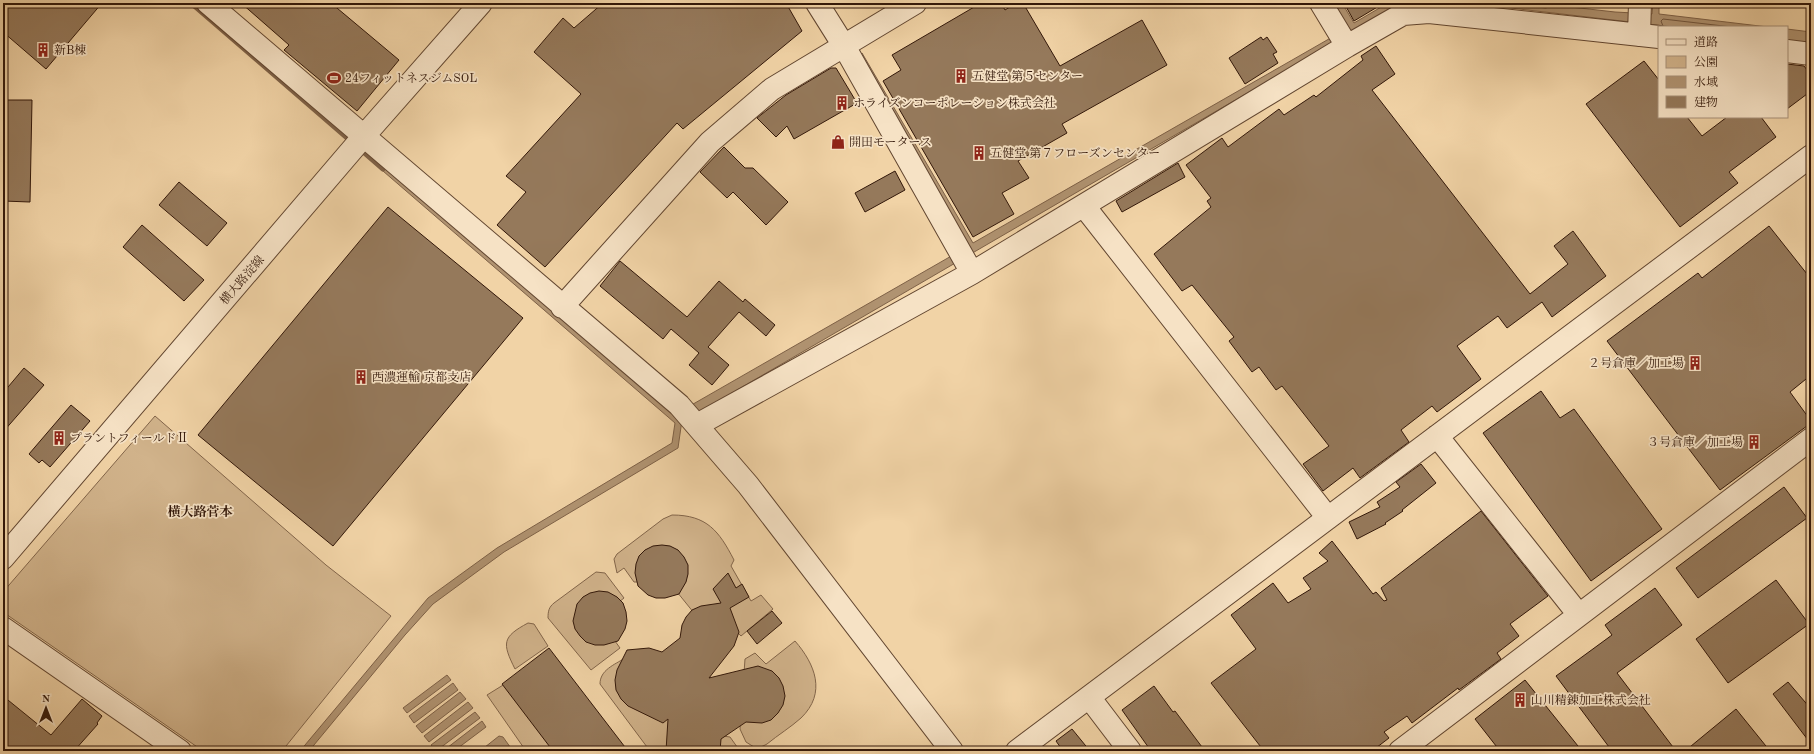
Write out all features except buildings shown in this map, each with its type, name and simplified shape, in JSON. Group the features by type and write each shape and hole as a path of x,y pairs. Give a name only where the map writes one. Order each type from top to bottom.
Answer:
{"street":[{"path":"208,3 688,415 748,485 952,751"},
{"name":"横大路淀線","path":"3,558 363,137 481,3"},
{"path":"817,3 844,46 970,270"},
{"path":"562,307 710,142 772,89 915,3"},
{"path":"1321,3 1343,39"},
{"path":"688,415 970,270 1084,206 1343,39 1403,14 1429,12 1644,23"},
{"path":"1788,51 1811,54"},
{"path":"1017,751 1811,156"},
{"path":"1084,206 1328,518"},
{"path":"1437,436 1579,615"},
{"path":"1400,751 1811,439"},
{"path":"3,628 180,751"},
{"path":"1089,697 1130,751"}],"green space":[{"path":"155,416 326,565 391,616 282,751 203,751 3,612 3,592"},
{"path":"672,515 694,518 703,522 717,533 734,560 731,566 751,601 761,595 773,609 741,636 716,610 694,613 669,582 634,582 624,568 617,573 614,559 617,554 663,519"},
{"path":"596,572 605,573 624,598 619,602 615,641 620,648 591,670 548,618 548,616 549,609 552,605"},
{"path":"528,623 534,624 548,646 515,669 508,653 507,642 513,632"},
{"path":"795,641 808,659 813,669 816,689 814,699 801,718 767,744 761,747 754,747 746,742 740,729 745,659 755,653 766,664"},
{"path":"625,658 679,730 730,737 740,751 650,751 600,684 602,675 605,671"},
{"path":"508,682 558,751 526,751 487,695"}],"water":[{"path":"1334,3 1342,3 1354,23 1388,3 1407,3 1323,49 713,404 682,420 678,448 504,552 433,604 405,635 309,751 300,751 428,598 497,548 672,443 675,423 376,165 383,165 674,415 967,247 859,60 862,53 973,243 1348,28"},
{"path":"1468,3 1535,3 1615,12 1652,14 1653,3 1659,3 1659,14 1760,26 1664,26"},
{"path":"1788,29 1811,32 1811,43 1788,40"},
{"path":"447,675 451,680 407,713 403,708"},
{"path":"453,683 458,690 414,723 409,716"},
{"path":"460,692 466,699 422,733 416,726"},
{"path":"468,702 473,708 429,742 424,736"},
{"path":"475,712 480,718 436,751 431,745"},
{"path":"482,721 486,727 454,751 443,751"},
{"path":"499,736 503,737 513,751 480,751"}],"waterway":[{"path":"191,3 353,143"},
{"path":"360,149 383,169"}],"place":[{"name":"新B棟","path":"43,50"},
{"name":"五健堂 第５センター","path":"961,76"},
{"name":"24フィットネスジムSOL","path":"334,78"},
{"name":"ホライズンコーポレーション株式会社","path":"842,103"},
{"name":"開田モータース","path":"838,142"},
{"name":"五健堂 第７フローズンセンター","path":"979,153"},
{"name":"２号倉庫／加工場","path":"1695,363"},
{"name":"西濃運輸 京都支店","path":"361,377"},
{"name":"プラントフィールドⅡ","path":"59,438"},
{"name":"３号倉庫／加工場","path":"1754,442"},
{"name":"山川精錬加工株式会社","path":"1520,700"}],"district":[{"name":"横大路菅本","path":"200,511"}]}
